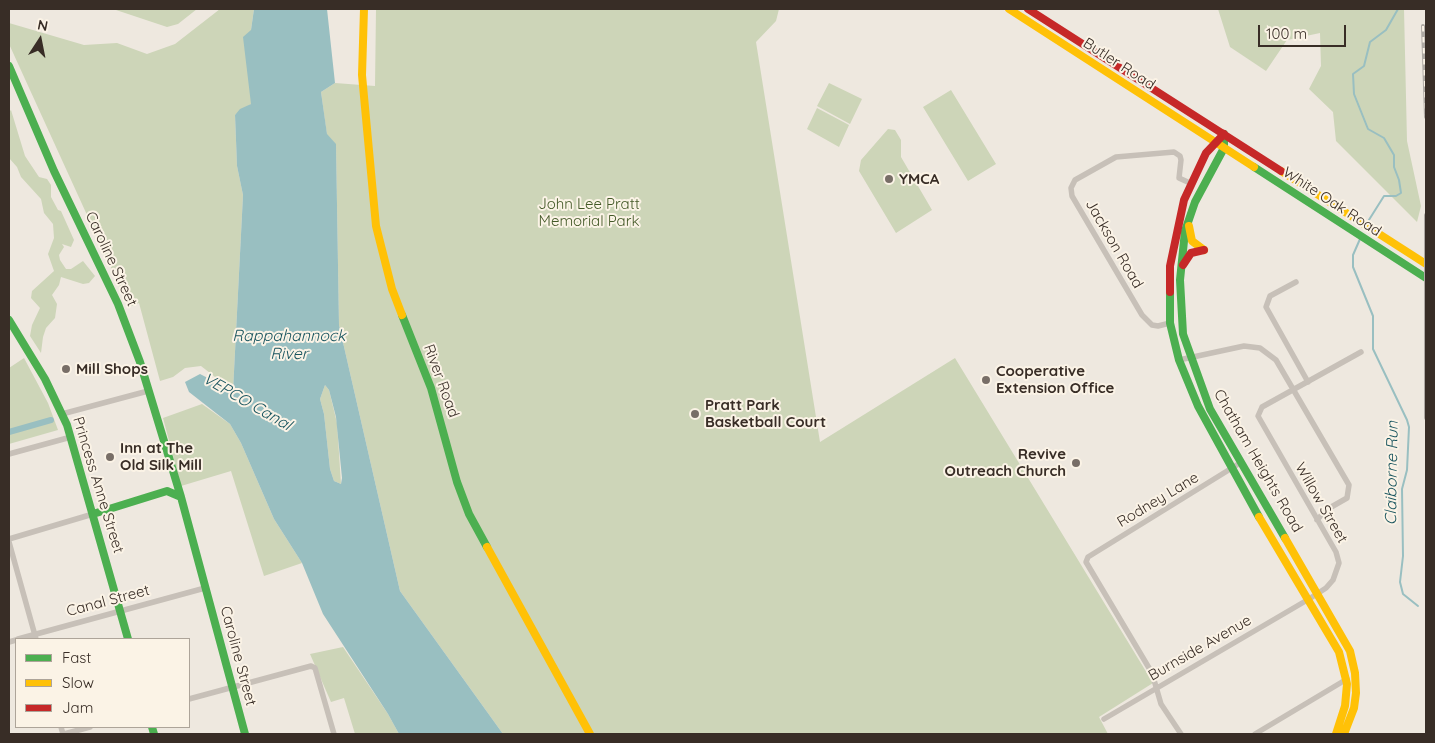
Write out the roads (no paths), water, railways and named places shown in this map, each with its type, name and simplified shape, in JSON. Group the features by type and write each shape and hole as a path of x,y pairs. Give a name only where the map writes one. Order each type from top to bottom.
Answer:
{"main road":[{"name":"River Road","path":"364,9 362,74 365,126 376,226 392,289 432,388 457,482 469,514 590,734"},
{"name":"Butler Road","path":"1009,9 1224,148"},
{"name":"Butler Road","path":"1028,9 1224,134"},
{"name":"Caroline Street","path":"9,66 54,171 118,304 148,391 181,497 245,734"},
{"name":"Chatham Heights Road","path":"1224,134 1214,142 1206,153 1184,200 1173,245 1169,283 1170,323 1179,360 1198,406 1231,470 1339,652 1347,679 1345,706 1336,734"},
{"name":"Chatham Heights Road","path":"1224,134 1224,148 1195,202 1188,220 1181,270 1180,311 1190,357 1210,409 1350,651 1356,673 1354,708 1344,734"},
{"name":"White Oak Road","path":"1224,134 1322,199 1426,264"},
{"name":"White Oak Road","path":"1224,148 1426,278"},
{"path":"1181,270 1191,253 1204,250 1192,241 1188,220"},
{"name":"Princess Anne Street","path":"9,320 44,379 62,414 71,437 128,638"},
{"path":"93,514 167,491 173,487 172,470"},
{"path":"167,491 181,497"},
{"path":"90,500 97,508 113,508"}],"street":[{"name":"Jackson Road","path":"1170,323 1158,326 1152,325 1142,315 1072,196 1070,188 1075,180 1116,157 1174,152 1180,156 1181,160 1179,178 1192,184"},
{"path":"1296,282 1270,296 1266,307 1308,382"},
{"path":"1179,360 1244,346 1260,348 1276,360 1349,485 1347,498 1326,510 1317,520"},
{"path":"1294,390 1361,352"},
{"name":"Willow Street","path":"1294,390 1262,407 1258,413 1258,420 1336,552 1338,563 1334,580 1309,599"},
{"path":"62,414 148,391"},
{"path":"9,454 71,437"},
{"name":"Rodney Lane","path":"1156,689 1152,673 1086,565 1088,557 1240,463"},
{"path":"35,637 9,540 93,514"},
{"name":"Canal Street","path":"35,637 205,588"},
{"name":"Burnside Avenue","path":"1104,719 1309,599"},
{"path":"190,699 309,666 315,668 334,734"},
{"path":"1255,734 1347,679"},
{"path":"1156,689 1161,704 1181,734"},
{"path":"63,734 86,728"}],"water":[{"name":"Rappahannock River","path":"254,9 327,9 335,83 321,92 327,134 336,144 339,325 400,591 503,734 399,734 323,614 302,563 274,519 241,443 230,424 189,392 185,382 200,374 233,391 243,195 237,166 235,115 240,109 251,104 243,37 251,30","holes":["325,385 329,390 336,417 341,484 334,481 330,469 324,414 320,399"]}],"waterway":[{"name":"Claiborne Run","path":"1367,223 1384,196 1396,196 1401,193 1394,167 1394,155 1384,138 1368,129 1354,94 1353,74 1364,66 1370,42 1386,30 1398,9"},
{"name":"Claiborne Run","path":"1360,239 1353,255 1353,267 1373,316 1373,349 1409,427 1407,470 1402,489 1403,556 1400,582 1403,594 1418,606"},
{"name":"VEPCO Canal","path":"9,432 51,420"}],"railway":[{"path":"1423,26 1426,117"},
{"path":"1426,215 1426,418"}],"place":[{"name":"YMCA","path":"889,179"},
{"name":"Mill Shops","path":"66,369"},
{"name":"Cooperative Extension Office","path":"986,380"},
{"name":"Pratt Park Basketball Court","path":"695,414"},
{"name":"Inn at The Old Silk Mill","path":"110,457"},
{"name":"Revive Outreach Church","path":"1076,463"}],"park label":[{"name":"John Lee Pratt Memorial Park","path":"589,212"}]}
